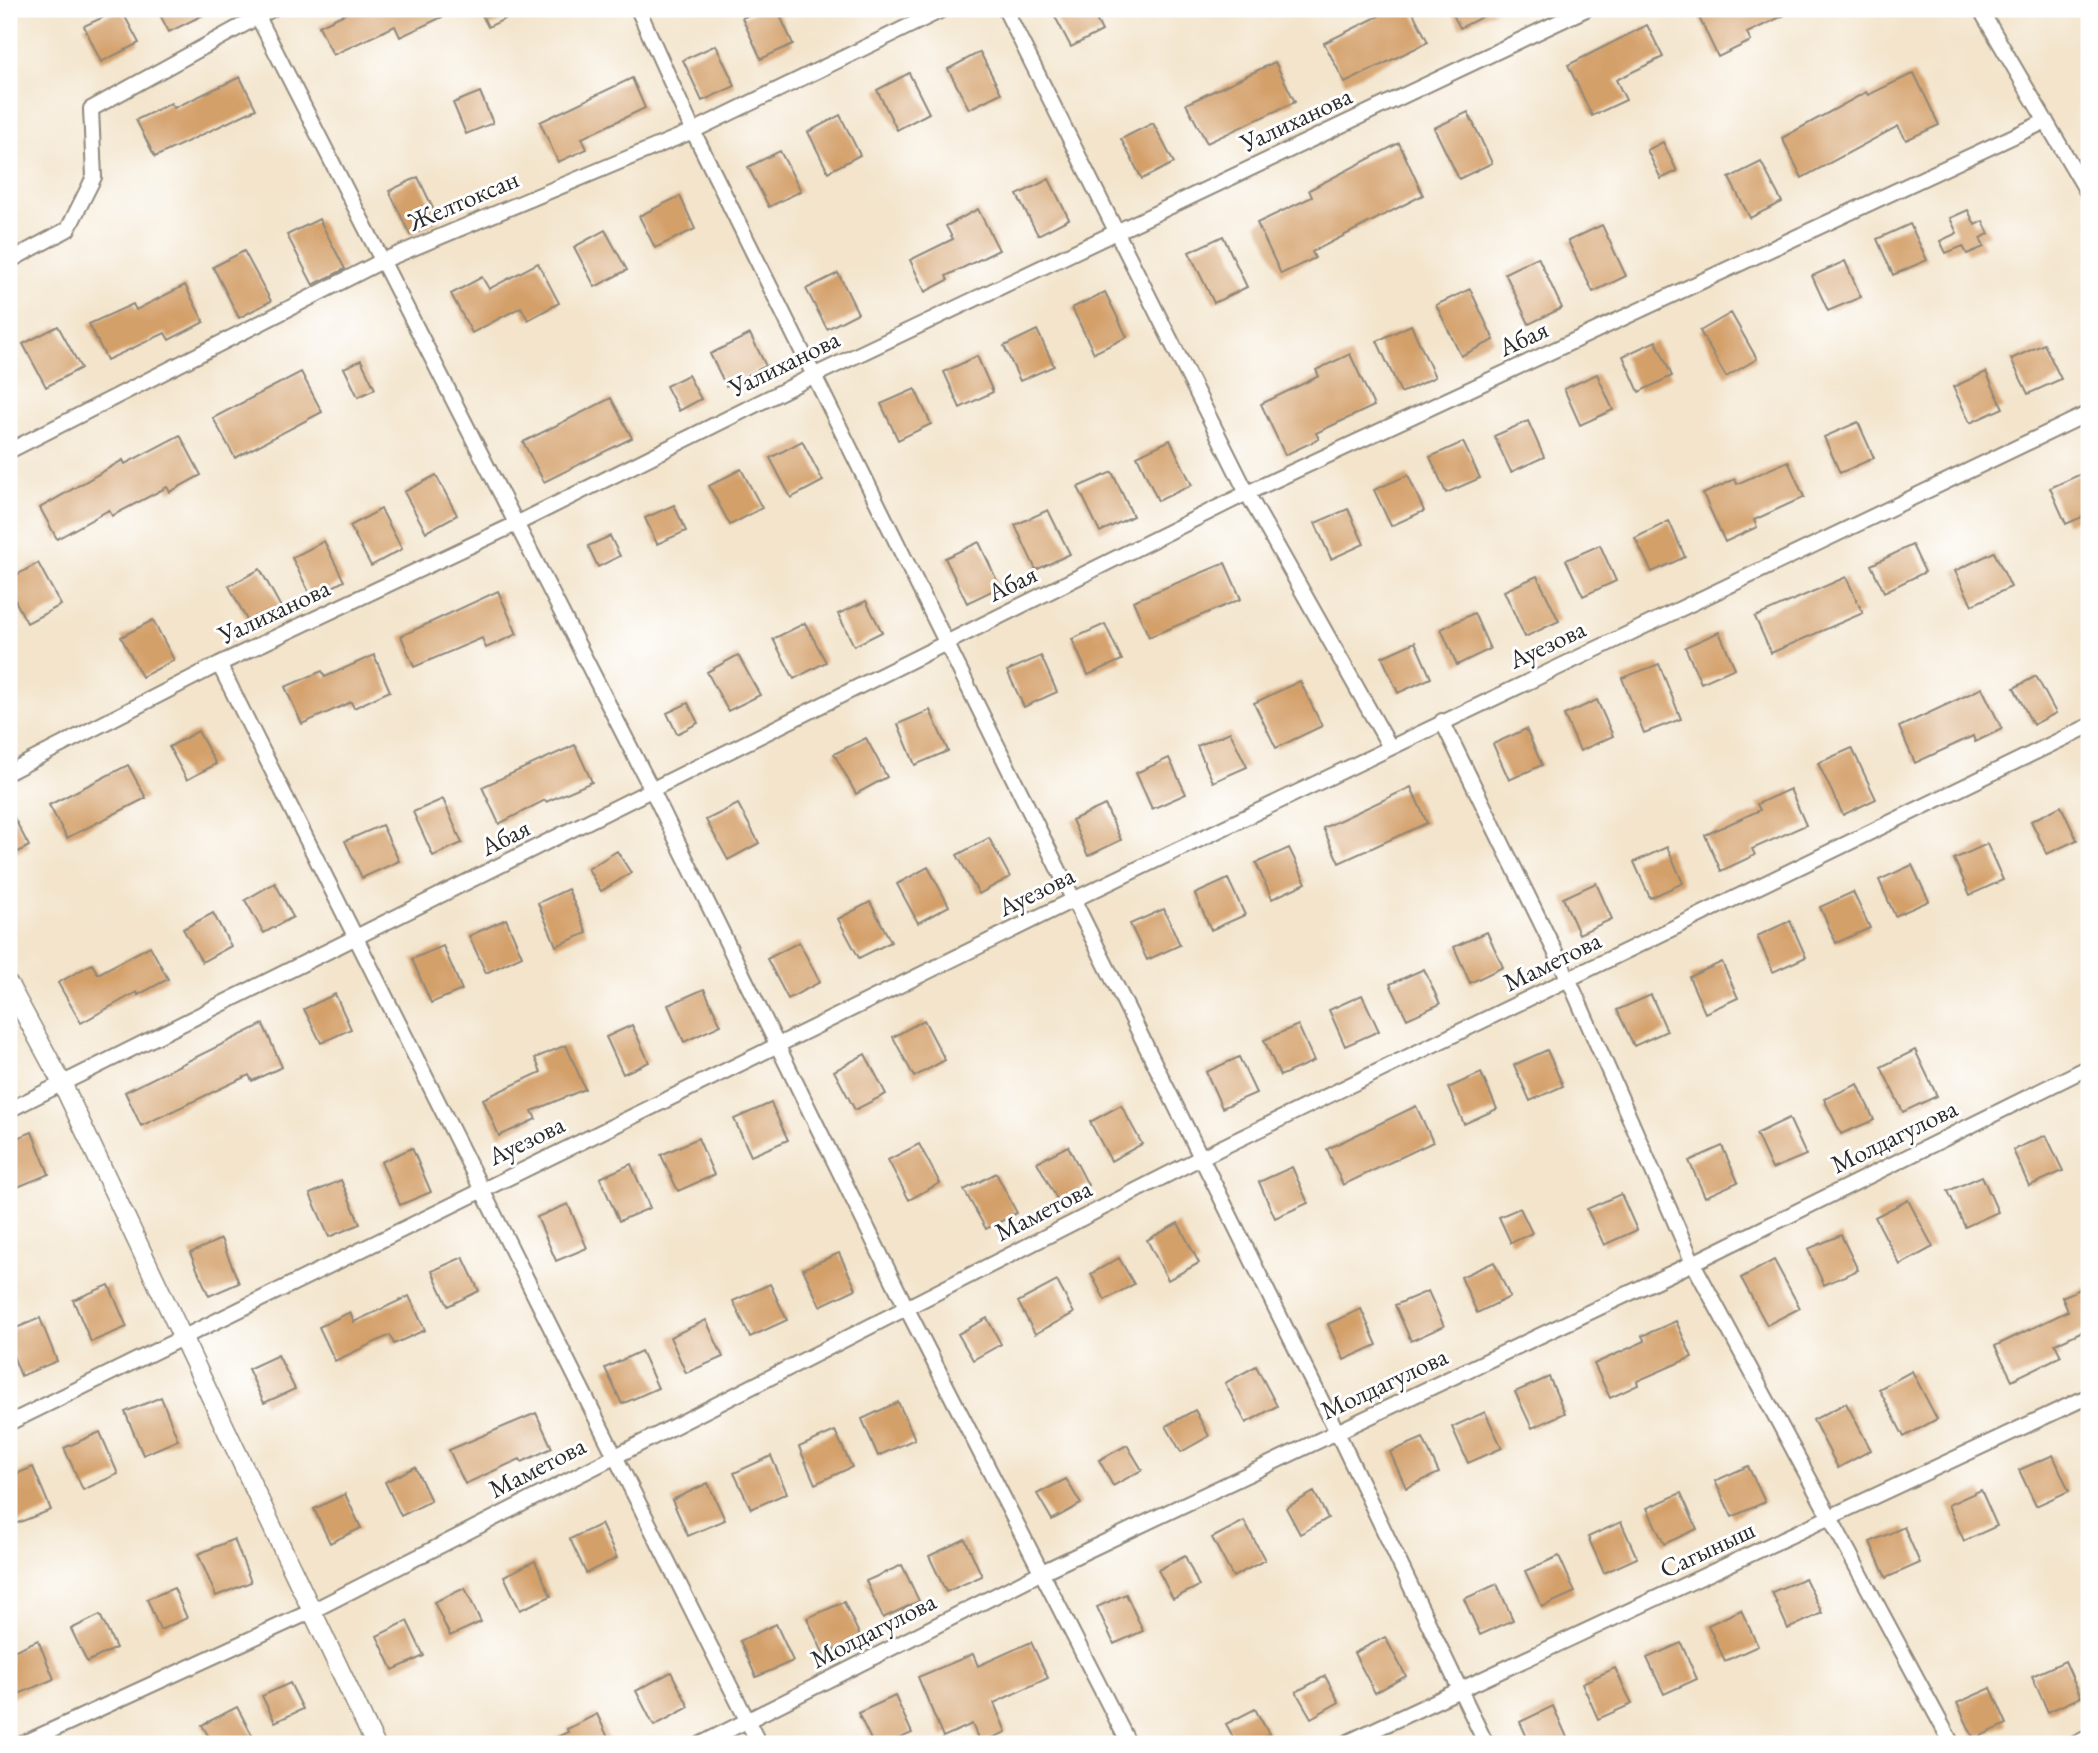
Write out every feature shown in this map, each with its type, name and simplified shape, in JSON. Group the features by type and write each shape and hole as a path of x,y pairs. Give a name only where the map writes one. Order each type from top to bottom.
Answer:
{"street":[{"path":"9,261 68,229 94,177 91,109 256,12 272,9"},
{"path":"638,9 693,131 1202,1157 1486,1744"},
{"name":"Желтоксан","path":"9,452 382,261 693,131 944,9"},
{"path":"1005,9 1247,494 1390,747"},
{"name":"Уалиханова","path":"9,772 219,664 516,524 815,374 1586,9"},
{"path":"1980,9 2089,195"},
{"path":"256,12 652,790 906,1307 1129,1744"},
{"name":"Абая","path":"9,1110 1247,494 2046,121"},
{"name":"Ауезова","path":"9,1423 183,1340 483,1188 1075,899 2089,413"},
{"path":"219,664 759,1744"},
{"path":"1442,721 1569,980 1693,1263 1952,1744"},
{"name":"Маметова","path":"22,1744 312,1611 615,1454 1202,1157 2089,726"},
{"path":"9,985 63,1085 374,1744"},
{"name":"Молдагулова","path":"701,1744 1042,1572 1693,1263 2089,1066"},
{"name":"Сагыныш","path":"1344,1744 2089,1396"},
{"path":"2075,1744 2089,1737"}],"building":[{"path":"121,9 139,43 101,62 84,26"},
{"path":"157,9 215,9 169,32"},
{"path":"355,9 459,9 400,37 395,26 333,55 319,26"},
{"path":"479,9 526,9 488,27"},
{"path":"762,9 777,9 793,44 761,59 742,18"},
{"path":"1051,9 1091,9 1102,31 1071,47"},
{"path":"1393,9 1411,9 1428,42 1345,83 1324,43"},
{"path":"1450,9 1498,9 1460,28"},
{"path":"1695,9 1797,9 1747,33 1751,41 1718,57"},
{"path":"1647,25 1663,57 1616,80 1626,100 1592,116 1568,65"},
{"path":"716,45 735,86 702,101 683,60"},
{"path":"980,52 1001,93 969,109 948,69"},
{"path":"1275,62 1295,102 1207,143 1186,104"},
{"path":"909,73 929,113 897,130 877,90"},
{"path":"1914,73 1939,125 1906,140 1898,126 1802,178 1782,138 1866,92 1868,95"},
{"path":"240,77 256,109 155,157 136,120 171,103 174,108"},
{"path":"632,78 645,108 582,138 587,149 558,162 540,122"},
{"path":"480,92 493,123 466,134 453,103"},
{"path":"1468,112 1492,163 1459,179 1434,128"},
{"path":"840,115 860,155 828,172 808,132"},
{"path":"1153,123 1174,163 1142,179 1121,139"},
{"path":"1663,142 1677,171 1661,179 1647,150"},
{"path":"1399,143 1423,195 1312,252 1315,258 1281,274 1257,223 1312,197 1309,190"},
{"path":"780,151 801,191 769,207 748,167"},
{"path":"1761,162 1782,202 1750,218 1729,178"},
{"path":"418,177 439,221 410,235 389,191"},
{"path":"1049,179 1069,219 1038,235 1017,195"},
{"path":"680,196 695,229 655,248 639,216"},
{"path":"978,209 999,250 946,276 948,280 925,292 910,260 953,239 946,226"},
{"path":"1968,210 1975,225 1983,221 1989,234 1980,238 1984,247 1967,254 1963,246 1946,253 1940,241 1957,233 1950,218"},
{"path":"319,219 345,269 313,285 287,235"},
{"path":"1910,224 1927,260 1893,275 1877,239"},
{"path":"1602,225 1626,276 1593,292 1568,241"},
{"path":"605,230 627,270 595,287 574,247"},
{"path":"1223,236 1247,287 1214,303 1189,252"},
{"path":"244,251 271,301 239,318 213,267"},
{"path":"1538,257 1562,308 1529,324 1505,273"},
{"path":"1845,261 1861,297 1828,311 1812,276"},
{"path":"538,263 559,303 528,320 521,307 472,333 451,294 482,277 489,289"},
{"path":"838,273 858,313 827,329 806,289"},
{"path":"185,285 204,322 169,340 165,333 107,360 89,324 133,304 136,310"},
{"path":"1470,289 1494,340 1461,356 1436,305"},
{"path":"1105,292 1127,337 1094,353 1072,308"},
{"path":"1731,313 1757,359 1726,377 1700,331"},
{"path":"1411,325 1435,377 1401,393 1377,341"},
{"path":"58,326 81,368 46,387 23,344"},
{"path":"1037,330 1054,366 1020,381 1004,346"},
{"path":"750,334 766,366 726,386 710,354"},
{"path":"1656,341 1672,376 1639,392 1623,356"},
{"path":"2044,344 2061,379 2028,394 2011,359"},
{"path":"1350,354 1374,406 1316,433 1319,439 1285,455 1261,404 1319,376 1316,370"},
{"path":"977,356 993,392 960,408 944,372"},
{"path":"361,360 375,389 358,397 344,368"},
{"path":"301,372 322,412 235,458 213,418"},
{"path":"1986,372 2003,408 1970,423 1953,387"},
{"path":"1597,374 1613,410 1580,425 1564,389"},
{"path":"688,375 701,399 679,411 666,386"},
{"path":"915,389 931,424 898,440 881,404"},
{"path":"611,398 632,438 544,482 523,442"},
{"path":"1528,421 1544,457 1511,472 1494,436"},
{"path":"1858,422 1874,458 1840,473 1824,437"},
{"path":"180,435 201,475 170,492 167,487 112,516 109,510 57,539 40,508 123,460 125,464"},
{"path":"1170,440 1192,485 1158,501 1137,456"},
{"path":"802,441 823,481 791,498 770,458"},
{"path":"1463,442 1480,478 1446,493 1430,457"},
{"path":"1788,461 1804,497 1754,520 1757,527 1725,542 1703,494 1735,479 1737,484"},
{"path":"741,469 762,508 730,525 709,486"},
{"path":"1112,472 1133,516 1100,532 1078,487"},
{"path":"2083,473 2089,486 2089,514 2066,524 2050,488"},
{"path":"436,475 457,515 426,532 404,492"},
{"path":"1408,475 1424,511 1391,526 1374,490"},
{"path":"674,505 686,531 657,544 645,518"},
{"path":"381,509 402,549 371,566 350,526"},
{"path":"1348,509 1364,544 1331,559 1315,523"},
{"path":"1048,510 1070,554 1036,570 1015,525"},
{"path":"1669,521 1685,557 1652,572 1635,538"},
{"path":"610,536 620,556 598,567 588,546"},
{"path":"324,541 344,581 312,598 292,558"},
{"path":"979,542 1000,587 967,603 945,558"},
{"path":"1600,545 1616,581 1583,596 1566,560"},
{"path":"1912,545 1925,572 1884,592 1871,565"},
{"path":"1994,552 2011,587 1972,605 1955,571"},
{"path":"38,563 61,605 27,623 9,589 9,579"},
{"path":"1225,563 1241,599 1149,637 1133,601"},
{"path":"260,569 282,609 250,626 229,586"},
{"path":"1537,576 1559,621 1525,637 1504,591"},
{"path":"1846,577 1863,613 1771,653 1755,617"},
{"path":"498,591 517,634 486,648 482,638 414,667 401,636"},
{"path":"866,601 882,632 854,646 838,614"},
{"path":"1474,613 1490,649 1457,665 1441,629"},
{"path":"153,620 174,660 142,677 121,637"},
{"path":"805,623 826,662 794,679 773,639"},
{"path":"1105,624 1122,660 1088,675 1072,639"},
{"path":"1719,632 1735,668 1701,683 1685,647"},
{"path":"1415,642 1431,678 1398,693 1382,657"},
{"path":"374,655 390,691 354,708 351,702 302,724 285,687 322,671 325,677"},
{"path":"738,655 760,695 728,711 707,672"},
{"path":"1041,656 1057,692 1024,707 1007,671"},
{"path":"1659,664 1681,719 1644,733 1622,678"},
{"path":"2036,676 2056,713 2033,725 2014,688"},
{"path":"1300,681 1322,726 1276,748 1254,703"},
{"path":"1982,688 2002,729 1975,742 1973,736 1915,763 1899,727"},
{"path":"1597,700 1613,736 1580,751 1564,715"},
{"path":"688,703 698,723 677,734 667,713"},
{"path":"930,710 948,751 915,765 898,724"},
{"path":"1526,729 1542,765 1509,780 1493,744"},
{"path":"198,731 216,764 187,780 169,747"},
{"path":"1230,732 1247,767 1213,782 1197,746"},
{"path":"866,738 887,777 856,794 834,754"},
{"path":"575,745 592,782 546,802 545,800 499,824 482,787"},
{"path":"1852,748 1876,799 1843,815 1818,763"},
{"path":"1169,758 1186,794 1152,809 1136,773"},
{"path":"128,765 146,798 67,838 49,805"},
{"path":"1411,787 1427,823 1339,863 1323,828"},
{"path":"1790,789 1806,825 1752,849 1755,855 1721,871 1705,835 1760,810 1757,804"},
{"path":"443,799 462,843 433,856 413,812"},
{"path":"738,804 759,843 728,860 706,820"},
{"path":"1105,805 1121,840 1088,856 1072,820"},
{"path":"2061,806 2077,840 2047,854 2031,821"},
{"path":"9,808 29,846 9,857"},
{"path":"382,825 399,861 362,878 345,841"},
{"path":"989,838 1010,877 979,894 957,855"},
{"path":"1987,844 2003,880 1970,895 1954,859"},
{"path":"1667,847 1683,883 1650,898 1634,862"},
{"path":"1289,848 1306,883 1272,899 1256,863"},
{"path":"617,851 631,873 601,891 588,869"},
{"path":"1912,865 1929,901 1895,916 1879,880"},
{"path":"928,867 949,906 918,923 897,884"},
{"path":"1228,879 1245,915 1211,930 1195,894"},
{"path":"275,883 293,917 264,933 245,900"},
{"path":"1596,883 1612,919 1579,934 1563,898"},
{"path":"568,889 587,933 556,946 538,903"},
{"path":"1853,892 1870,928 1836,943 1820,907"},
{"path":"870,902 891,942 859,958 838,919"},
{"path":"1164,909 1180,945 1147,960 1130,924"},
{"path":"213,913 231,946 202,962 183,929"},
{"path":"506,919 522,956 486,973 469,936"},
{"path":"1790,921 1806,957 1773,972 1757,936"},
{"path":"1487,932 1503,967 1470,983 1454,947"},
{"path":"799,942 820,982 788,999 767,959"},
{"path":"150,946 168,979 138,995 137,992 81,1023 58,983 92,964 98,974"},
{"path":"443,946 462,990 431,1003 412,959"},
{"path":"1722,962 1738,998 1705,1013 1689,977"},
{"path":"1424,969 1440,1004 1407,1019 1390,984"},
{"path":"704,989 721,1025 684,1042 668,1005"},
{"path":"335,994 351,1029 321,1043 304,1009"},
{"path":"1362,995 1379,1031 1345,1046 1329,1010"},
{"path":"1651,995 1667,1031 1634,1046 1617,1010"},
{"path":"924,1020 945,1060 914,1077 893,1037"},
{"path":"263,1024 282,1067 252,1081 249,1075 141,1126 125,1092"},
{"path":"632,1025 649,1062 623,1074 606,1037"},
{"path":"1298,1025 1314,1061 1280,1076 1264,1040"},
{"path":"566,1045 585,1089 532,1111 536,1119 499,1136 483,1099 541,1072 535,1058"},
{"path":"1547,1050 1563,1086 1530,1101 1514,1065"},
{"path":"1915,1050 1937,1096 1903,1112 1881,1067"},
{"path":"865,1054 886,1094 855,1110 834,1071"},
{"path":"1239,1057 1256,1093 1222,1108 1206,1072"},
{"path":"1481,1073 1497,1109 1464,1124 1448,1088"},
{"path":"1858,1084 1874,1120 1841,1134 1824,1099"},
{"path":"771,1103 788,1140 751,1156 734,1119"},
{"path":"1121,1105 1142,1144 1111,1161 1090,1122"},
{"path":"1416,1106 1433,1142 1343,1185 1327,1149"},
{"path":"1789,1118 1806,1155 1772,1169 1756,1134"},
{"path":"32,1132 49,1174 13,1189 9,1178 9,1141"},
{"path":"2046,1135 2063,1171 2029,1186 2013,1150"},
{"path":"698,1138 714,1175 678,1191 661,1155"},
{"path":"919,1144 940,1183 909,1200 888,1160"},
{"path":"1068,1146 1088,1185 1058,1201 1037,1162"},
{"path":"1722,1146 1738,1182 1705,1197 1689,1161"},
{"path":"412,1148 431,1192 400,1205 381,1162"},
{"path":"631,1164 650,1208 619,1221 600,1178"},
{"path":"1292,1167 1308,1203 1275,1218 1259,1182"},
{"path":"996,1173 1017,1213 986,1229 964,1190"},
{"path":"1982,1176 1998,1212 1965,1227 1948,1191"},
{"path":"341,1180 360,1224 329,1237 310,1194"},
{"path":"1621,1194 1637,1230 1604,1245 1587,1209"},
{"path":"1908,1200 1933,1247 1900,1265 1875,1217"},
{"path":"568,1204 587,1248 556,1261 537,1217"},
{"path":"1520,1208 1532,1233 1511,1243 1499,1217"},
{"path":"1178,1223 1199,1263 1168,1280 1147,1240"},
{"path":"1841,1235 1858,1270 1824,1285 1808,1249"},
{"path":"221,1239 239,1283 209,1296 190,1253"},
{"path":"839,1253 856,1289 820,1306 803,1269"},
{"path":"463,1257 479,1291 448,1306 432,1271"},
{"path":"1119,1258 1134,1284 1105,1300 1091,1274"},
{"path":"1774,1260 1800,1308 1767,1325 1741,1278"},
{"path":"1494,1262 1510,1297 1477,1313 1461,1277"},
{"path":"1057,1281 1074,1313 1035,1334 1018,1302"},
{"path":"770,1284 787,1320 750,1337 733,1301"},
{"path":"109,1285 127,1327 91,1342 73,1300"},
{"path":"2089,1285 2089,1328 2055,1344 2061,1356 2012,1380 1995,1346 2068,1311 2062,1297"},
{"path":"1428,1291 1444,1326 1411,1341 1395,1305"},
{"path":"409,1296 425,1330 394,1344 390,1335 335,1361 319,1327 350,1312 354,1322"},
{"path":"1361,1309 1377,1345 1344,1360 1328,1324"},
{"path":"40,1318 57,1361 21,1376 9,1345 9,1331"},
{"path":"987,1318 1001,1344 973,1360 958,1334"},
{"path":"706,1320 723,1357 686,1373 670,1337"},
{"path":"1676,1321 1692,1357 1637,1381 1638,1385 1610,1398 1594,1364 1645,1341 1642,1336"},
{"path":"641,1351 658,1388 622,1404 605,1368"},
{"path":"278,1355 295,1389 264,1403 248,1369"},
{"path":"1256,1366 1277,1406 1246,1423 1225,1383"},
{"path":"1912,1371 1937,1419 1904,1437 1879,1389"},
{"path":"1549,1377 1565,1413 1532,1428 1515,1392"},
{"path":"161,1397 178,1440 143,1455 125,1412"},
{"path":"898,1402 915,1439 878,1456 862,1419"},
{"path":"1846,1403 1871,1450 1838,1468 1813,1420"},
{"path":"1195,1410 1209,1436 1181,1452 1166,1426"},
{"path":"1485,1412 1502,1448 1468,1463 1452,1427"},
{"path":"536,1413 552,1448 465,1484 449,1450"},
{"path":"835,1431 852,1467 815,1484 799,1447"},
{"path":"100,1432 118,1474 83,1490 64,1448"},
{"path":"1423,1438 1439,1473 1406,1488 1390,1452"},
{"path":"1127,1445 1142,1470 1113,1486 1099,1460"},
{"path":"2053,1455 2069,1491 2036,1506 2019,1470"},
{"path":"771,1456 787,1493 751,1509 734,1473"},
{"path":"1748,1466 1765,1502 1732,1517 1715,1481"},
{"path":"33,1467 51,1510 15,1524 9,1510 9,1477"},
{"path":"415,1467 431,1501 401,1516 385,1482"},
{"path":"1066,1479 1081,1504 1052,1520 1037,1494"},
{"path":"708,1483 725,1520 688,1536 672,1500"},
{"path":"1981,1490 1997,1526 1964,1541 1948,1505"},
{"path":"1314,1492 1328,1518 1300,1534 1286,1508"},
{"path":"1681,1493 1697,1529 1664,1544 1647,1508"},
{"path":"345,1494 361,1528 330,1543 314,1509"},
{"path":"1244,1521 1265,1560 1233,1577 1212,1538"},
{"path":"1621,1522 1637,1558 1604,1573 1588,1537"},
{"path":"601,1524 617,1558 586,1573 570,1539"},
{"path":"1904,1527 1920,1563 1886,1578 1870,1542"},
{"path":"234,1539 251,1582 216,1596 198,1554"},
{"path":"965,1539 982,1576 946,1592 929,1556"},
{"path":"1185,1556 1199,1586 1173,1599 1158,1570"},
{"path":"1559,1556 1575,1592 1542,1607 1525,1571"},
{"path":"535,1561 551,1596 520,1610 504,1576"},
{"path":"902,1565 919,1601 883,1618 866,1581"},
{"path":"1805,1578 1822,1613 1788,1629 1772,1592"},
{"path":"1497,1584 1513,1620 1480,1635 1464,1599"},
{"path":"174,1588 187,1618 160,1630 147,1599"},
{"path":"465,1588 481,1622 450,1636 434,1602"},
{"path":"1126,1594 1143,1631 1114,1644 1097,1607"},
{"path":"844,1602 861,1638 824,1655 807,1618"},
{"path":"1741,1610 1758,1646 1725,1661 1708,1625"},
{"path":"100,1615 116,1648 87,1662 71,1629"},
{"path":"407,1621 424,1656 393,1670 377,1636"},
{"path":"776,1624 793,1661 756,1677 740,1641"},
{"path":"1385,1637 1406,1676 1375,1693 1354,1653"},
{"path":"38,1640 54,1679 9,1698 9,1653"},
{"path":"1031,1642 1048,1678 994,1703 1006,1732 980,1743 972,1724 943,1737 918,1677 973,1654 978,1666"},
{"path":"1681,1643 1697,1679 1664,1694 1647,1658"},
{"path":"2065,1661 2081,1697 2048,1712 2032,1676"},
{"path":"1615,1668 1632,1704 1598,1719 1582,1683"},
{"path":"671,1672 689,1707 654,1726 636,1691"},
{"path":"1325,1676 1339,1702 1311,1718 1296,1692"},
{"path":"290,1683 303,1709 275,1722 262,1696"},
{"path":"1991,1688 2007,1724 1974,1739 1957,1703"},
{"path":"895,1696 912,1733 887,1744 873,1744 858,1713"},
{"path":"1553,1706 1570,1744 1530,1744 1520,1722"},
{"path":"237,1707 257,1744 213,1744 202,1725"},
{"path":"1255,1709 1269,1734 1252,1744 1237,1744 1226,1724"},
{"path":"597,1714 611,1744 542,1744 568,1732 567,1729"}]}
